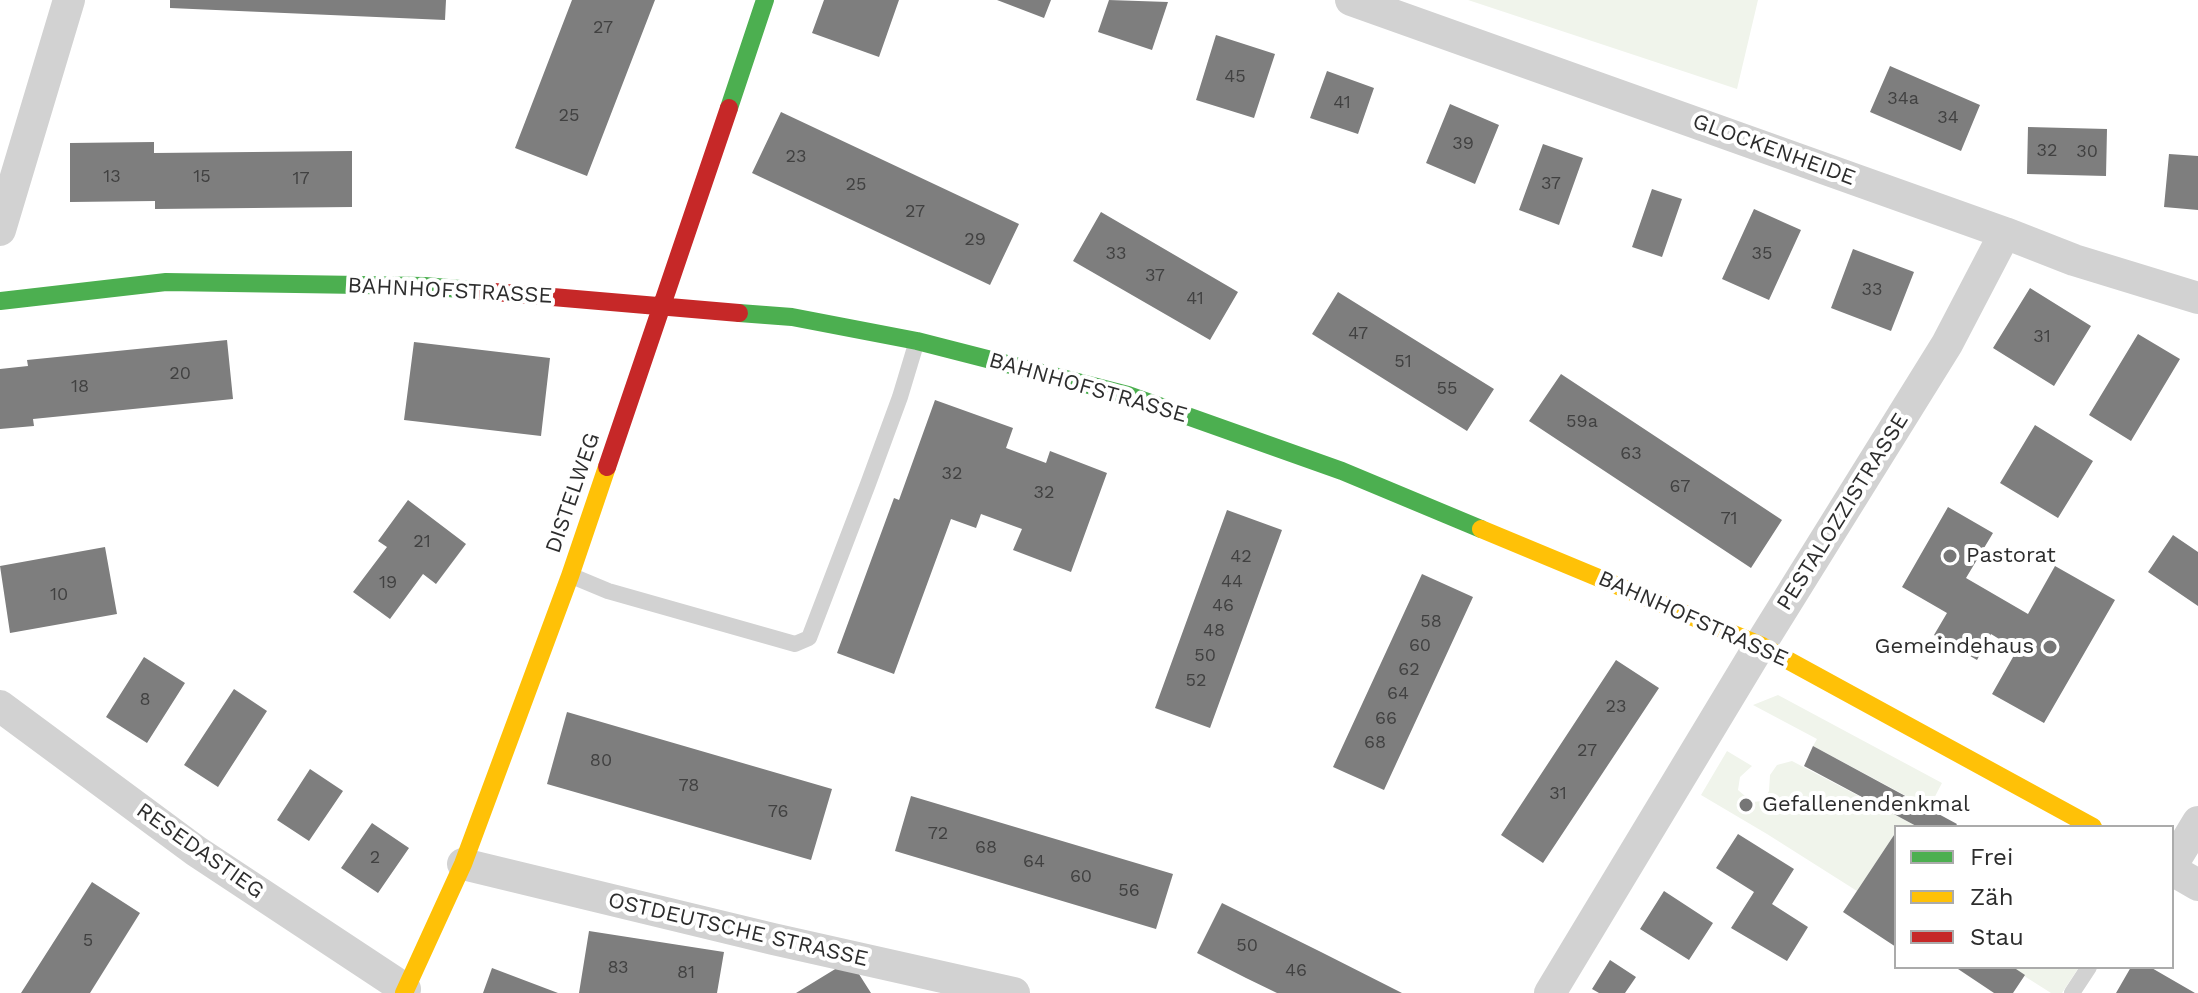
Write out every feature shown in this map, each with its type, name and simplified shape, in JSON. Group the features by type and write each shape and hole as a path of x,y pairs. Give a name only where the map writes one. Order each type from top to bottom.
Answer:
{"street":[{"path":"0,230 69,0"},
{"name":"DISTELWEG","path":"404,991 463,864 570,576 765,0"},
{"name":"GLOCKENHEIDE","path":"1351,0 1398,8 2074,260 2198,298"},
{"name":"PESTALOZZISTRASSE","path":"1550,993 1760,645 1947,344 2005,233"},
{"name":"BAHNHOFSTRASSE","path":"0,301 166,282 425,286 792,317 917,341 1128,395 1342,471 1760,645 2089,825"},
{"name":"RESEDASTIEG","path":"0,706 196,851 404,991"},
{"path":"2174,864 2198,822"},
{"name":"OSTDEUTSCHE STRASSE","path":"463,864 1014,993"},
{"path":"2174,869 2198,885"}],"lane":[{"path":"570,576 608,591 795,644 809,638 900,397 917,341"},
{"path":"2072,993 2088,969"}],"shaded area":[{"path":"1468,0 1758,0 1737,89"},
{"path":"1778,695 1942,783 1929,808 1813,746 1817,739 1753,705"},
{"path":"1727,751 1752,766 1740,777 1738,790 1752,802 1763,801 1769,791 1770,775 1777,765 1792,761 1914,825 1894,825 1894,835 1857,891 1701,795"},
{"path":"2013,969 2078,969 2062,993 2051,993"}],"building":[{"path":"170,0 446,0 445,20 170,8"},
{"path":"572,0 655,0 587,176 515,148"},
{"path":"824,0 899,0 879,57 812,33"},
{"path":"997,0 1051,0 1044,18"},
{"path":"1109,0 1168,2 1152,50 1098,32"},
{"path":"1216,35 1275,54 1254,118 1196,100"},
{"path":"1890,66 1980,105 1961,151 1870,112"},
{"path":"1327,71 1374,88 1358,134 1310,118"},
{"path":"1450,104 1499,125 1475,184 1426,163"},
{"path":"781,112 1019,224 990,285 752,173"},
{"path":"2028,127 2107,129 2106,176 2027,174"},
{"path":"154,142 154,153 352,151 352,207 155,209 155,201 70,202 70,143"},
{"path":"1543,144 1583,158 1559,225 1519,210"},
{"path":"2169,154 2198,156 2198,210 2164,207"},
{"path":"1652,189 1682,199 1662,257 1632,247"},
{"path":"1754,209 1801,230 1769,300 1722,279"},
{"path":"1101,212 1238,292 1210,340 1073,261"},
{"path":"1853,249 1914,272 1891,331 1831,308"},
{"path":"2030,288 2091,326 2054,386 1993,348"},
{"path":"1338,292 1494,389 1467,431 1312,334"},
{"path":"2138,334 2180,359 2131,441 2089,415"},
{"path":"227,340 233,399 33,419 34,426 0,429 0,369 28,366 27,360"},
{"path":"414,342 550,358 541,436 404,420"},
{"path":"1561,374 1782,520 1751,568 1529,421"},
{"path":"935,400 1013,428 1006,448 1046,463 1050,451 1107,473 1071,572 1013,550 1022,529 981,514 976,528 951,519 894,674 837,653 894,498 899,500"},
{"path":"2035,425 2093,461 2058,518 2000,483"},
{"path":"408,500 466,544 436,584 423,574 390,619 353,592 387,547 378,541"},
{"name":"Gemeindehaus","path":"1948,507 1993,533 1966,578 2028,614 2055,566 2115,600 2044,723 1992,694 2017,650 1991,634 1977,660 1934,635 1947,613 1902,587"},
{"path":"1227,510 1282,530 1210,728 1155,708"},
{"path":"2173,535 2198,552 2198,606 2148,572"},
{"path":"105,547 117,614 10,633 0,566"},
{"path":"1422,574 1473,597 1384,790 1333,767"},
{"path":"144,657 185,683 147,743 106,717"},
{"path":"1616,660 1659,688 1543,863 1501,835"},
{"path":"234,689 267,711 218,787 184,765"},
{"path":"567,712 832,789 811,860 547,784"},
{"path":"1813,746 1957,824 1914,825 1804,766"},
{"path":"310,769 343,791 309,841 277,820"},
{"path":"911,796 1173,874 1156,929 895,851"},
{"path":"372,823 409,848 378,893 341,868"},
{"path":"1738,834 1794,869 1772,904 1808,927 1787,961 1731,928 1754,892 1716,868"},
{"path":"1894,835 1894,946 1843,912"},
{"path":"92,882 140,913 90,993 21,993"},
{"path":"1664,891 1713,923 1689,960 1640,929"},
{"path":"1222,903 1402,993 1277,993 1246,978 1197,953"},
{"path":"589,931 724,952 717,993 579,993"},
{"path":"850,960 871,993 796,993"},
{"path":"1610,960 1636,977 1625,993 1599,993 1592,989"},
{"path":"492,968 558,993 483,993"},
{"path":"1958,969 2016,969 2025,975 2013,993 1994,993"},
{"path":"2130,969 2153,969 2195,993 2116,993"}],"traffic: fast":[{"path":"729,108 765,0"},
{"path":"0,301 166,282 425,286 471,290"},
{"path":"739,313 792,317 917,341 1128,395 1342,471 1481,529"}],"traffic: slow":[{"path":"404,993 463,864 607,467"},
{"path":"1481,529 1760,645 2089,825"}],"traffic: jam":[{"path":"607,467 729,108"},
{"path":"471,290 739,313"}],"place":[{"name":"Pastorat","path":"1950,556"},
{"name":"Gemeindehaus","path":"2050,647"},
{"name":"Gefallenendenkmal","path":"1746,805"}]}
